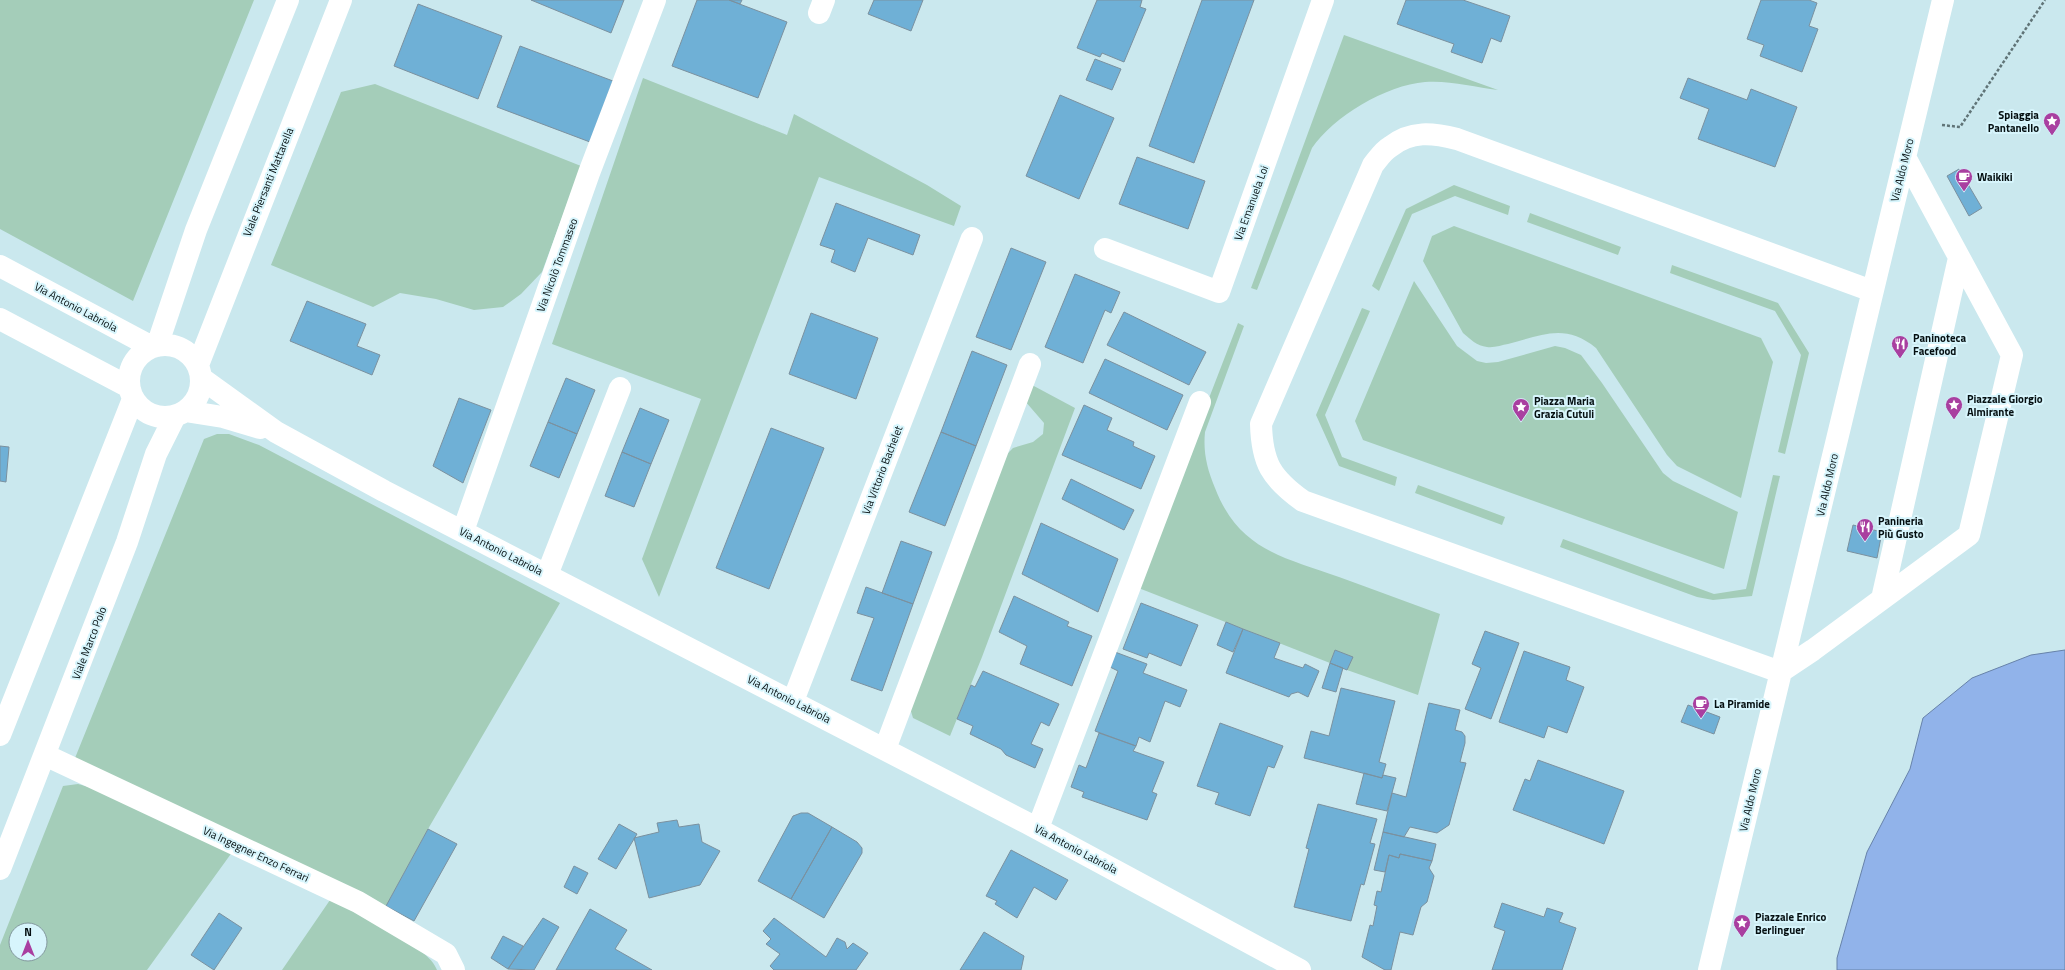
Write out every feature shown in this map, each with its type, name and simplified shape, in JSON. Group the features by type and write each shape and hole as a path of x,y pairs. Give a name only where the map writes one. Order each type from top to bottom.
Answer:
{"street":[{"path":"154,346 196,230 288,0"},
{"name":"Viale Piersanti Mattarella","path":"200,371 341,0"},
{"name":"Via Nicolò Tommaseo","path":"462,531 587,181 655,0"},
{"name":"Via Emanuela Loi","path":"1105,249 1219,292 1323,0"},
{"name":"Via Aldo Moro","path":"1709,970 1943,0"},
{"path":"1872,291 1457,139 1434,133 1410,136 1389,147 1373,165 1261,424 1261,447 1269,469 1284,487 1303,501 1780,672 1970,535 2012,355 1905,157"},
{"name":"Via Vittorio Bachelet","path":"793,702 972,238"},
{"path":"1882,599 1959,258"},
{"name":"Via Antonio Labriola","path":"0,266 154,346"},
{"path":"0,319 131,393"},
{"path":"166,345 180,348 192,357 200,371 276,432 224,417 180,414 163,417 151,414 141,408 131,393 129,377 134,363 143,352 154,346 166,345"},
{"path":"879,746 1023,362"},
{"path":"180,414 198,397 200,371"},
{"path":"547,575 620,388"},
{"path":"0,735 131,393"},
{"path":"1033,826 1200,402"},
{"name":"Viale Marco Polo","path":"0,869 128,542 156,454 180,414"},
{"name":"Via Antonio Labriola","path":"276,432 462,531 1033,826 1300,970"},
{"path":"1033,826 1102,624"},
{"name":"Via Ingegner Enzo Ferrari","path":"45,755 358,902 446,954 454,970"}],"path":[{"path":"1914,122 1960,127 2045,0"}],"green space":[{"path":"0,0 254,0 133,301 0,229"},
{"path":"1344,35 1498,90 1443,82 1410,84 1394,89 1362,104 1333,125 1321,136 1312,148 1257,290 1251,288"},
{"path":"643,78 787,135 794,114 927,185 961,206 954,226 819,177 659,597 642,559 701,399 552,344"},
{"path":"375,84 581,166 542,272 521,294 503,307 474,310 436,299 400,293 373,307 271,265 341,92"},
{"path":"1454,185 1510,206 1508,215 1455,196 1412,214 1379,291 1372,286 1406,209"},
{"path":"1530,213 1621,247 1618,255 1527,222"},
{"path":"1454,226 1761,338 1773,362 1741,498 1677,466 1667,455 1596,348 1585,340 1564,333 1554,333 1490,347 1477,344 1463,333 1423,261 1432,236"},
{"path":"1672,265 1778,303 1809,353 1785,454 1778,452 1801,355 1775,311 1670,273"},
{"path":"1414,281 1457,346 1477,361 1486,363 1498,362 1555,346 1565,348 1581,355 1602,383 1663,473 1673,481 1738,512 1724,569 1363,440 1355,421"},
{"path":"1362,308 1370,311 1325,415 1342,457 1397,477 1395,486 1339,466 1316,415"},
{"path":"1238,323 1244,326 1205,432 1205,453 1208,467 1215,488 1225,509 1237,525 1250,538 1281,556 1440,614 1418,695 1347,670 1352,657 1335,650 1330,663 1136,587"},
{"path":"1032,385 1075,408 982,657 950,736 913,718 910,708 1006,455 1013,448 1033,442 1043,434 1044,423 1025,401"},
{"path":"217,434 229,434 259,445 560,603 428,829 386,906 75,758 204,439"},
{"path":"1773,475 1780,476 1752,596 1713,600 1697,597 1560,547 1563,539 1714,594 1746,589"},
{"path":"1418,485 1505,517 1502,525 1415,493"},
{"path":"78,784 96,789 233,851 147,970 0,970 0,945 8,925 8,962 48,962 48,922 9,922 63,786"},
{"path":"330,900 373,921 406,940 421,951 431,961 437,970 282,970"}],"water":[{"path":"2065,650 2065,970 1837,970 1837,958 1867,852 1910,769 1923,718 1972,678 2031,655"}],"building":[{"path":"531,0 624,0 611,33"},
{"path":"697,0 729,0 787,22 758,98 672,66"},
{"path":"729,0 742,0 740,4"},
{"path":"874,0 923,0 911,31 868,14"},
{"path":"1097,0 1142,0 1140,7 1146,9 1124,62 1102,53 1100,57 1077,48"},
{"path":"1202,0 1254,0 1194,163 1149,146"},
{"path":"1406,0 1463,0 1510,16 1501,42 1491,38 1482,63 1451,52 1454,44 1397,24"},
{"path":"1761,0 1809,0 1817,3 1809,26 1818,29 1802,72 1760,56 1764,45 1747,39"},
{"path":"418,4 502,36 478,99 394,66"},
{"path":"520,46 613,81 590,142 497,107"},
{"path":"1095,59 1121,69 1112,90 1086,80"},
{"path":"1688,78 1747,100 1751,89 1797,107 1775,167 1698,139 1709,109 1680,98"},
{"path":"1060,95 1114,118 1079,199 1026,176"},
{"path":"1137,157 1205,181 1188,229 1119,204"},
{"name":"Waikiki","path":"1959,169 1982,208 1969,216 1947,176"},
{"path":"836,203 920,235 913,255 868,238 855,272 831,262 835,250 820,245"},
{"path":"1011,248 1046,262 1011,350 976,337"},
{"path":"1075,274 1120,292 1111,313 1105,310 1083,363 1045,347"},
{"path":"307,301 366,324 357,346 380,355 372,375 290,341"},
{"path":"1124,312 1206,352 1189,385 1107,345"},
{"path":"811,313 878,338 856,399 789,374"},
{"path":"972,351 1007,365 976,446 941,432"},
{"path":"1105,359 1183,395 1167,430 1089,393"},
{"path":"566,378 595,390 577,434 548,422"},
{"path":"459,398 491,410 463,483 433,466"},
{"path":"1084,405 1112,418 1107,430 1134,442 1133,446 1155,456 1141,489 1062,455"},
{"path":"640,408 669,420 651,464 622,452"},
{"path":"548,422 577,434 559,478 530,466"},
{"path":"771,428 824,448 769,589 716,568"},
{"path":"941,432 976,446 945,526 909,512"},
{"path":"0,446 9,447 6,482 0,481"},
{"path":"622,452 651,464 634,507 605,496"},
{"path":"1071,479 1134,510 1124,530 1062,499"},
{"path":"1041,523 1118,559 1098,612 1022,574"},
{"name":"Panineria Più Gusto","path":"1853,525 1882,532 1877,558 1847,551"},
{"path":"901,541 932,552 913,604 882,593"},
{"path":"866,587 913,604 882,691 851,680 874,618 857,613"},
{"path":"1014,596 1069,622 1067,626 1092,636 1072,686 1020,664 1027,646 999,632"},
{"path":"1141,603 1198,625 1181,666 1149,653 1147,658 1123,649"},
{"path":"1226,622 1243,629 1233,652 1217,645"},
{"path":"1243,629 1280,643 1274,658 1303,668 1305,664 1319,671 1308,697 1298,692 1291,694 1289,697 1226,673"},
{"path":"1485,631 1519,643 1491,719 1465,709 1481,668 1472,664"},
{"path":"1335,650 1353,657 1347,670 1330,663"},
{"path":"1524,651 1570,667 1566,680 1584,687 1567,733 1548,726 1544,738 1499,722"},
{"path":"1115,652 1147,664 1143,673 1187,690 1180,707 1165,701 1150,742 1139,737 1136,746 1095,731 1118,671 1110,667"},
{"path":"1330,663 1343,668 1336,692 1322,688"},
{"path":"983,671 1059,704 1049,726 1041,722 1031,744 1043,749 1035,768 1006,755 1001,749 970,734 973,726 957,719 971,685 975,687"},
{"path":"1341,688 1395,701 1379,762 1386,764 1382,778 1304,758 1311,731 1329,736"},
{"path":"1429,703 1460,710 1455,730 1462,732 1465,736 1465,743 1460,762 1466,763 1449,825 1437,833 1410,827 1404,837 1383,832 1392,793 1406,797"},
{"name":"La Piramide","path":"1688,705 1720,717 1714,734 1681,722"},
{"path":"1220,723 1283,746 1274,768 1268,766 1250,816 1215,804 1219,793 1197,786"},
{"path":"1099,733 1136,746 1133,751 1164,762 1152,792 1157,794 1147,820 1082,797 1084,792 1071,787 1079,765 1086,768"},
{"path":"1538,760 1624,791 1604,844 1513,810 1525,779 1530,781"},
{"path":"1364,773 1382,778 1383,775 1396,778 1387,811 1356,804"},
{"path":"1318,804 1377,819 1370,843 1375,844 1364,885 1361,884 1351,921 1294,907 1309,849 1306,848"},
{"path":"801,813 808,813 832,827 791,899 758,881 793,816"},
{"path":"677,820 679,827 699,824 702,842 720,851 700,885 649,898 634,838 659,832 657,823"},
{"path":"619,824 637,834 616,869 598,859"},
{"path":"832,827 857,842 862,848 862,853 824,918 791,899"},
{"path":"428,829 457,844 414,921 386,906"},
{"path":"1383,832 1436,844 1432,861 1400,854 1399,858 1389,855 1385,872 1374,870"},
{"path":"1011,850 1068,880 1056,900 1034,887 1017,918 995,904 997,901 986,896"},
{"path":"1400,854 1432,861 1429,868 1434,876 1427,902 1421,907 1413,935 1400,932 1391,970 1385,970 1362,957 1370,925 1373,926 1377,906 1374,905 1377,891 1381,892 1389,855 1399,858"},
{"path":"574,866 588,873 577,894 564,887"},
{"path":"1502,903 1544,917 1547,908 1563,913 1559,922 1576,928 1562,970 1492,970 1505,931 1494,927"},
{"path":"590,909 627,930 615,949 652,970 556,970"},
{"path":"219,913 242,928 214,970 191,955"},
{"path":"543,918 559,927 534,970 508,969"},
{"path":"774,918 826,957 837,938 845,942 847,949 853,943 868,953 856,970 774,970 770,966 780,954 766,944 771,939 763,931"},
{"path":"984,932 1024,956 1021,970 960,970"},
{"path":"503,936 523,946 508,969 491,958"}],"place":[{"name":"Spiaggia Pantanello","path":"2052,136"},
{"name":"Waikiki","path":"1964,192"},
{"name":"Paninoteca Facefood","path":"1900,359"},
{"name":"Piazzale Giorgio Almirante","path":"1954,420"},
{"name":"Piazza Maria Grazia Cutuli","path":"1521,422"},
{"name":"Panineria Più Gusto","path":"1865,542"},
{"name":"La Piramide","path":"1701,719"},
{"name":"Piazzale Enrico Berlinguer","path":"1742,938"}]}
